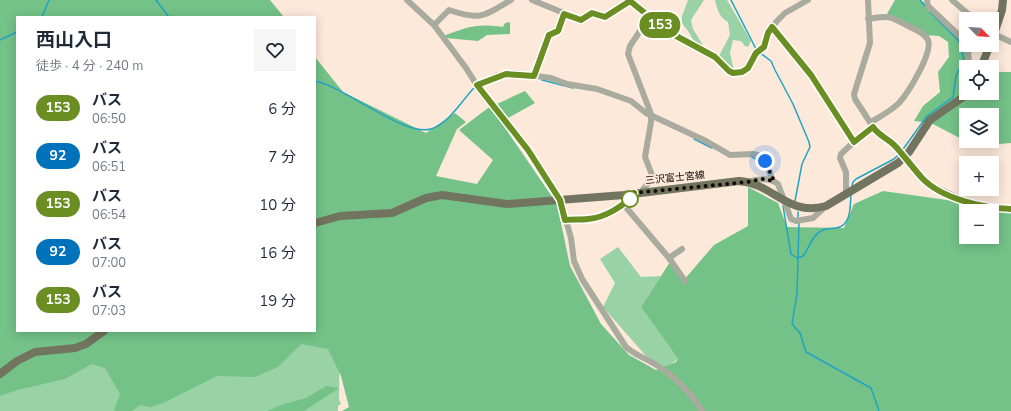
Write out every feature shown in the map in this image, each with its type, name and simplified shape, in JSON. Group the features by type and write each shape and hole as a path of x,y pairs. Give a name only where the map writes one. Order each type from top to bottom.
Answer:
{"main road":[{"path":"999,19 1003,0"},
{"name":"三沢富士宮線","path":"316,223 340,216 392,213 426,198 442,195 507,204 747,182 753,183 802,209 818,209 826,206 898,164 903,154 930,120 959,100"},
{"path":"0,374 17,361 35,352 75,348 86,344 103,332"}],"street":[{"path":"407,0 434,24 466,68 478,88 528,150 560,200 571,238 574,261 582,278 626,347 634,354 658,366 676,380 702,411"},
{"path":"415,7 417,0"},
{"path":"434,24 449,10 462,14 482,16 511,0"},
{"path":"532,0 581,20 592,13 605,17 630,0 667,31 715,57 733,73 742,72 748,68 756,53 764,47 768,33 772,27 785,13 808,0"},
{"path":"868,0 870,43 854,94 855,99 877,133 893,144 922,178 946,193 972,204 990,208 1011,209"},
{"path":"927,0 928,6 959,35"},
{"path":"952,0 966,12"},
{"path":"534,76 549,35 558,31 564,14"},
{"path":"565,220 588,219 624,205 650,181 652,175 645,158 652,122 651,114 628,54 630,46 650,16"},
{"path":"849,193 846,172 840,158 841,154 872,124 892,109 904,97 923,64 929,44 927,38 922,33 894,18 887,16 868,19"},
{"path":"772,27 811,75 854,142"},
{"path":"999,38 1011,42"},
{"path":"478,88 506,74 534,76 597,89 631,101 651,114 730,155 758,155 765,161 774,181 780,188 791,219 799,221 818,214 826,206"},
{"path":"747,182 758,179 774,181"},
{"path":"624,205 669,258 686,281"},
{"path":"669,258 682,249"}],"green space":[{"path":"0,0 270,0 283,16 16,16 16,332 316,332 316,58 343,92 426,133 455,113 466,122 457,129 436,176 477,184 493,160 459,130 488,108 525,91 535,103 501,122 557,204 570,266 601,324 629,355 656,370 676,362 678,359 641,307 670,262 683,281 714,245 748,226 748,187 778,203 787,227 844,228 854,204 883,191 975,204 959,204 959,244 999,244 999,207 1011,209 1011,411 342,411 349,407 341,376 328,349 301,344 278,367 255,377 217,376 163,403 151,407 140,405 132,411 114,411 120,394 105,368 92,364 65,379 17,390 0,396"},
{"path":"688,0 704,0 691,20 693,29 706,50 694,40 688,30 681,23"},
{"path":"715,0 727,0 751,41 748,47 741,41 733,40 730,53 734,71 719,56 730,35 728,22 720,15"},
{"path":"895,0 921,0 959,35 959,52 967,52 969,60 959,60 959,100 999,100 999,72 1011,72 1011,143 999,144 999,108 959,108 959,138 931,123 914,121 923,106 940,92 938,72 949,57 948,42 939,36 924,35 887,14"},
{"path":"510,22 510,34 487,35 478,41 446,38 443,36 472,27 486,25 503,27 505,23"},
{"path":"0,225 16,332 316,332 340,326 339,399 341,404 338,406 338,411 0,411"},
{"path":"618,247 641,277 661,276 641,307 678,359 664,369 646,356 603,307 615,283 600,259"},
{"path":"326,386 339,388 304,411 267,411 284,404 306,398"}],"waterway":[{"path":"42,16 49,0"},
{"path":"156,0 168,16"},
{"path":"731,0 756,49"},
{"path":"920,0 925,6"},
{"path":"901,152 927,116 953,97 956,76 964,60 959,41 930,12"},
{"path":"0,40 16,32"},
{"path":"759,52 771,61 793,104 809,142 810,147 802,164 795,201"},
{"path":"542,80 573,88"},
{"path":"316,81 342,92 390,119 406,126 419,129 431,129 449,118 473,89 477,87"},
{"path":"694,139 712,148"},
{"path":"852,186 856,179 894,159 899,154"},
{"path":"752,157 764,164"},
{"path":"783,206 791,254 797,258 803,256 818,233 825,229 836,228 845,223 848,219 851,194"},
{"path":"798,212 798,219"},
{"path":"799,223 797,293 792,324 800,333 806,352 871,388 879,411"}],"bus line":[{"name":"153","path":"634,193 628,202 620,208 588,219 581,218 565,220 564,211 560,200 528,150 483,95 477,85 498,75 514,73 534,76 549,35 558,31 564,14 581,20 592,13 605,17 630,1 667,31 715,57 729,71 737,74 748,68 756,53 764,47 768,33 772,27 811,75 854,142 873,127 877,133 895,146 922,178 930,185 972,204 990,208 1011,209"}],"route":[{"path":"630,199 628,202 634,193 739,181 747,182 763,179 774,181 770,169 765,161"}]}
